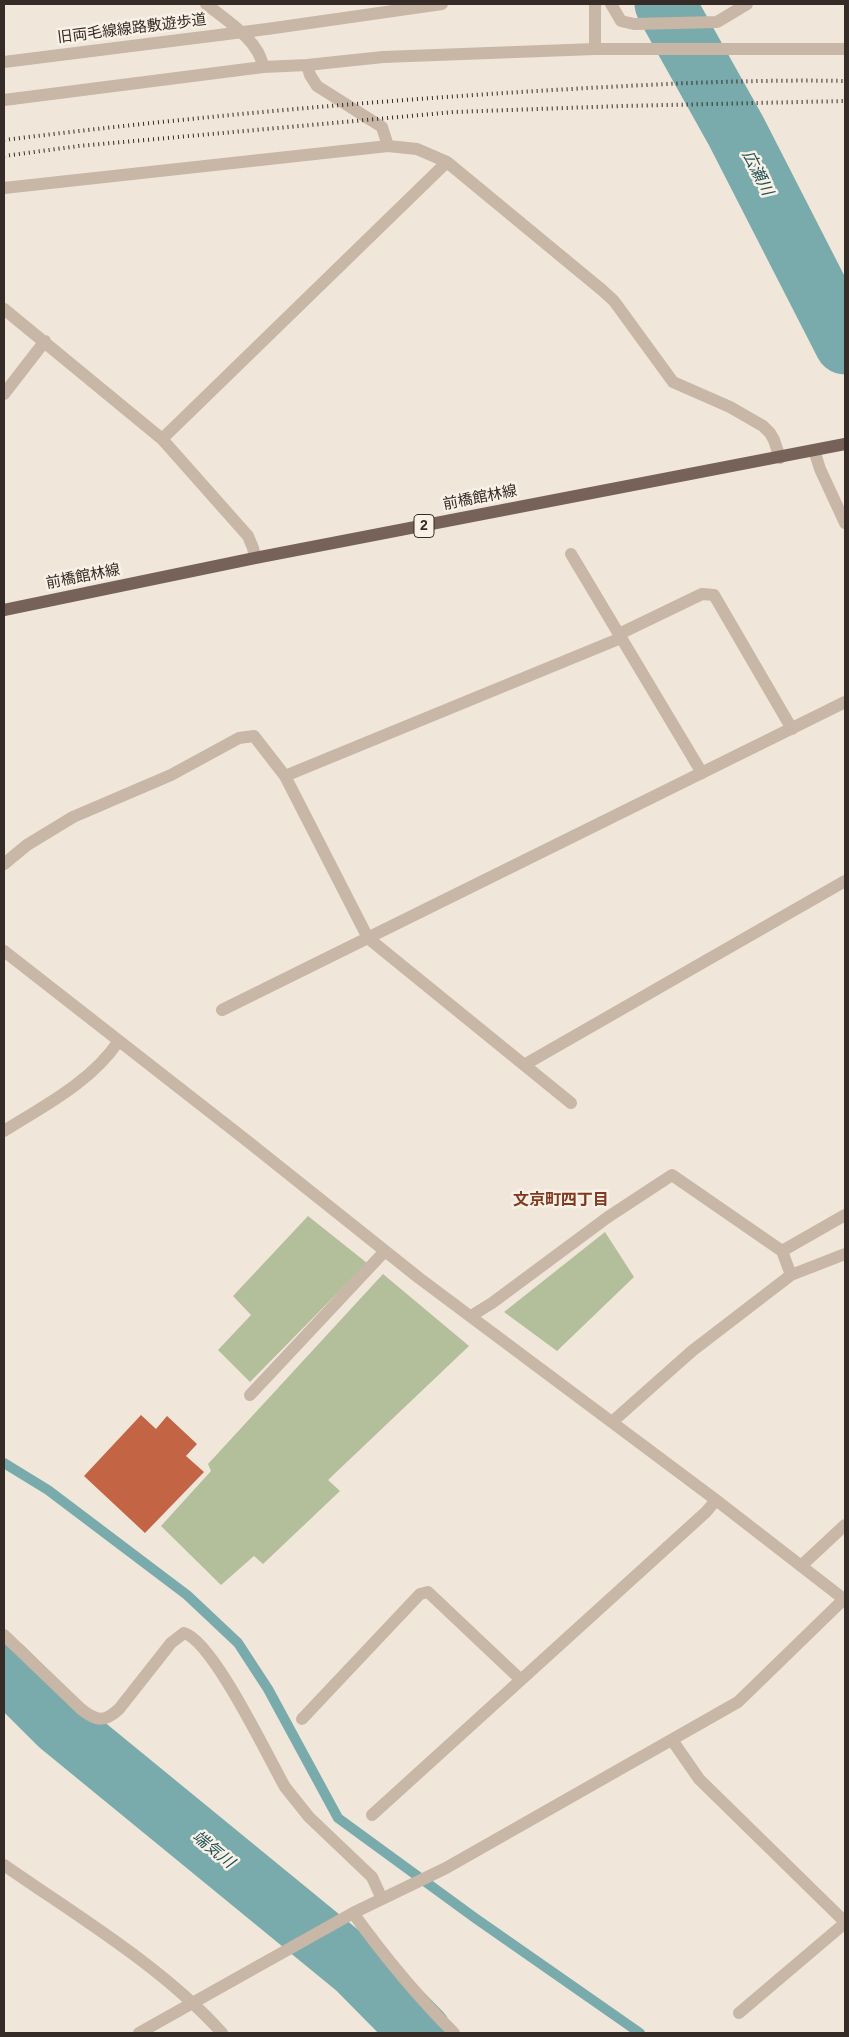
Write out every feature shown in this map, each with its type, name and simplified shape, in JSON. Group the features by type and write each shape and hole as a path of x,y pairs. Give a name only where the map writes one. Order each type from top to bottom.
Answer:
{"main road":[{"name":"前橋館林線","path":"4,610 255,558 845,444"}],"street":[{"path":"206,4 255,45 262,58 263,67"},
{"name":"旧両毛線線路敷遊歩道","path":"4,62 268,29 442,4"},
{"path":"595,4 596,49"},
{"path":"611,4 621,21 634,24 717,22 747,4"},
{"path":"4,100 263,67 307,66 383,57 596,49 845,49"},
{"path":"307,66 317,86 382,127 388,146"},
{"path":"4,188 388,146 417,149 447,162 602,290 614,302 673,382 730,407 763,426 774,440 780,458"},
{"path":"162,439 447,162"},
{"path":"4,309 162,439 248,536 255,558"},
{"path":"4,394 45,341"},
{"path":"814,450 820,469 845,523"},
{"path":"571,554 702,773"},
{"path":"285,776 620,636 702,594 714,595 792,729"},
{"path":"222,1010 845,702"},
{"path":"4,864 27,845 73,816 171,775 239,738 254,736 285,776 368,938 571,1103"},
{"path":"524,1065 845,881"},
{"path":"4,951 385,1251 845,1599 738,1702 446,1868 353,1913 139,2033"},
{"path":"4,1131 64,1094 108,1058 118,1042"},
{"path":"471,1316 492,1303 608,1217 672,1175 782,1251 791,1276"},
{"path":"782,1251 845,1214"},
{"path":"250,1395 385,1251"},
{"path":"612,1422 692,1351 791,1276 845,1254"},
{"path":"372,1815 706,1512 716,1500"},
{"path":"801,1566 845,1525"},
{"path":"302,1719 420,1594 428,1592 520,1679"},
{"path":"4,1634 91,1718 101,1720 110,1717 119,1709 172,1643 184,1633 191,1635 216,1663 295,1803 372,1877 382,1899"},
{"path":"672,1740 699,1779 843,1916 739,2013"},
{"path":"4,1865 152,1969 193,2002 222,2033"},
{"path":"353,1913 375,1944 428,2007 454,2033"}],"green space":[{"path":"308,1216 367,1263 250,1382 218,1350 251,1315 233,1296"},
{"path":"605,1232 634,1277 557,1351 504,1312"},
{"path":"383,1274 469,1346 328,1480 340,1491 263,1564 254,1556 221,1585 161,1526 211,1471 208,1464"}],"building":[{"path":"141,1415 156,1429 167,1416 197,1444 186,1456 204,1472 145,1533 84,1476"}],"waterway":[{"name":"広瀬川","path":"665,4 736,131 845,344"},
{"path":"4,1463 48,1490 187,1595 238,1643 268,1689 338,1818 475,1918 640,2033"},
{"name":"端気川","path":"4,1669 60,1725 358,1969 421,2033"}],"railway":[{"path":"4,140 203,118 469,95 690,83 845,81"},
{"path":"4,156 79,146 454,112 845,101"}],"district":[{"name":"文京町四丁目","path":"561,1201"}]}
